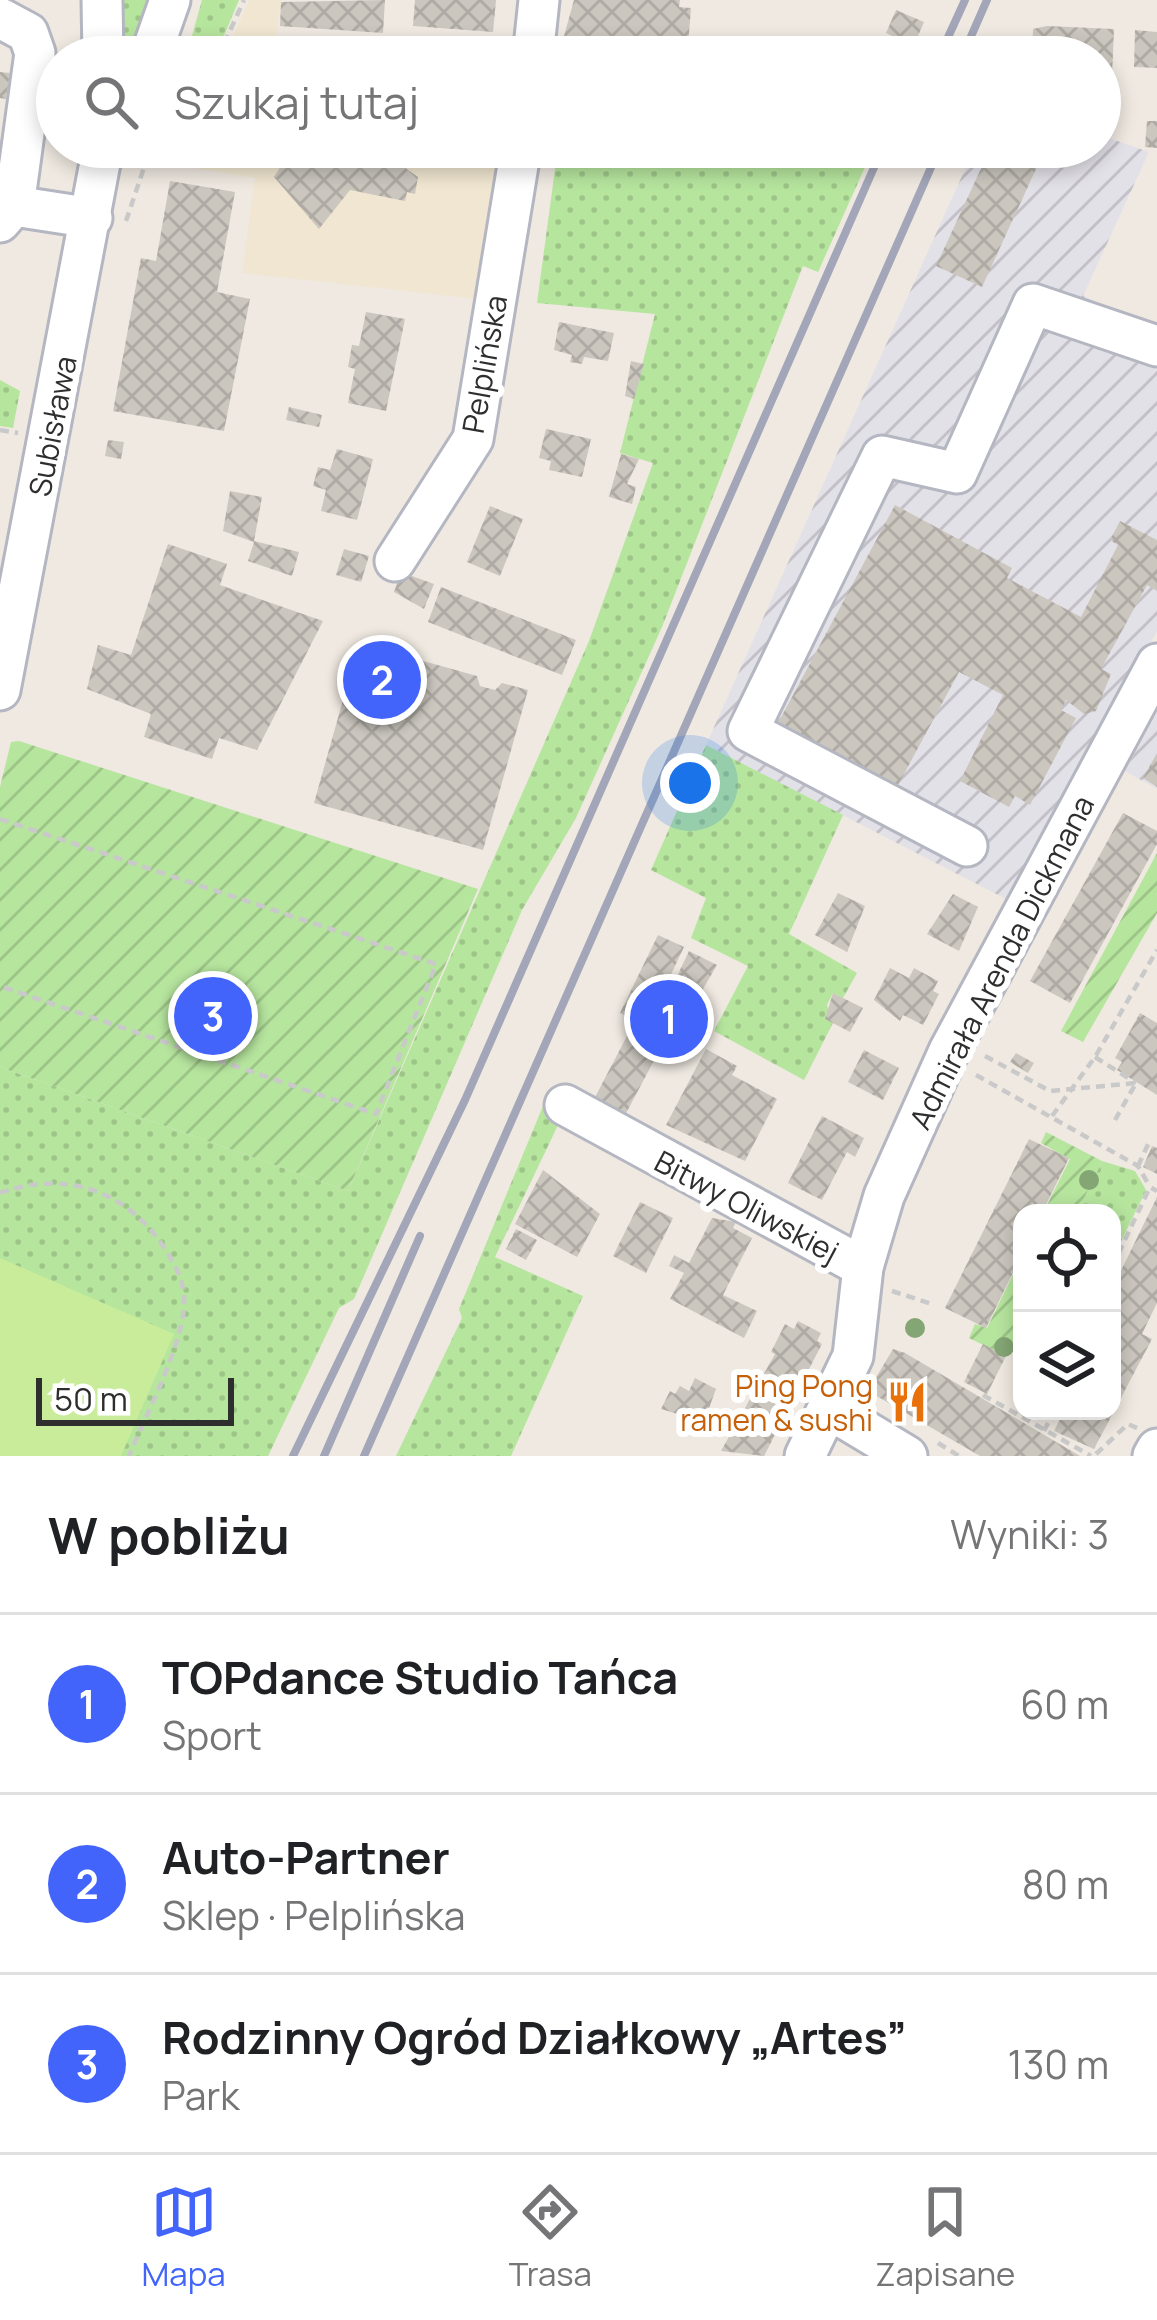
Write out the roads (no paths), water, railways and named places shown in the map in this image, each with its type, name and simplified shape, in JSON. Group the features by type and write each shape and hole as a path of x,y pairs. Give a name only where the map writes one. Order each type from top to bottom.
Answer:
{"street":[{"path":"102,0 103,36"},
{"path":"157,36 170,0"},
{"path":"535,36 539,0"},
{"path":"0,17 28,32 35,53 7,214 107,227"},
{"name":"Subisława","path":"0,690 107,227 106,168"},
{"name":"Pelplińska","path":"395,561 473,440 518,168"},
{"path":"967,846 748,731 882,456 957,473 1033,304 1157,346"},
{"name":"Admirała Arenda Dickmana","path":"871,1278 884,1196 950,1051 1157,664"},
{"name":"Bitwy Oliwskiej","path":"565,1105 871,1278 853,1356 805,1456"},
{"path":"829,1409 907,1456"}],"railway":[{"path":"949,36 965,0"},
{"path":"971,36 987,0"},
{"path":"293,1456 465,1100 874,168"},
{"path":"364,1456 931,168"},
{"path":"324,1456 420,1236"}],"place":[{"name":"Auto-Partner","path":"382,680"},
{"name":"Rodzinny Ogród Działkowy „Artes”","path":"213,1016"},
{"name":"TOPdance Studio Tańca","path":"669,1019"},
{"name":"Ping Pong ramen & sushi","path":"907,1402"}]}
